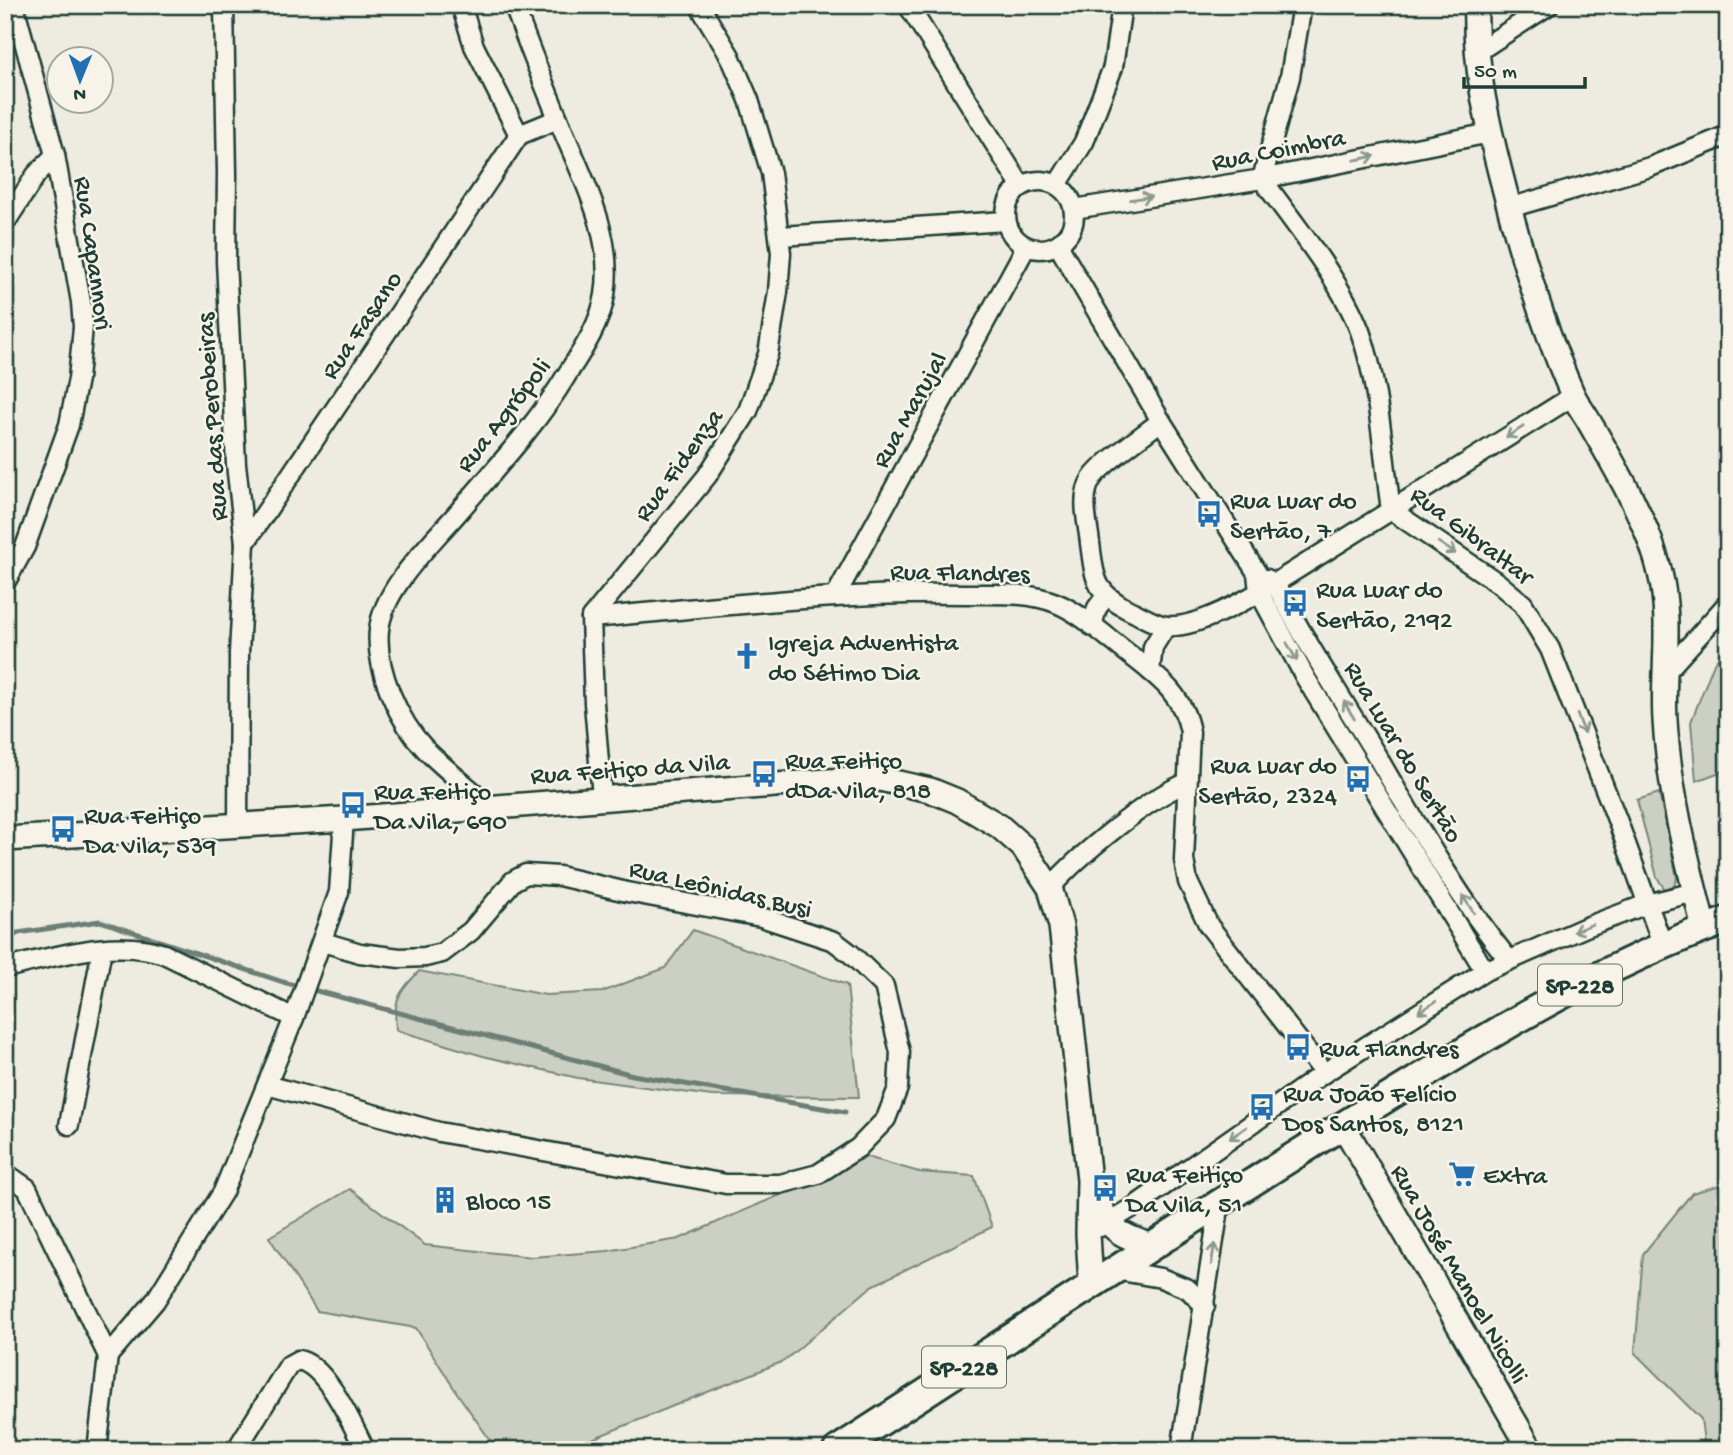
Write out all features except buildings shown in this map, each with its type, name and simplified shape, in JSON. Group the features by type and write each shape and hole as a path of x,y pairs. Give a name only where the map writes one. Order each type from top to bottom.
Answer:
{"main road":[{"name":"SP-228","path":"837,1450 1220,1202 1563,993 1716,924"}],"street":[{"name":"Rua Capannori","path":"5,583 25,547 73,410 82,317 55,155 14,5"},
{"name":"Rua das Perobeiras","path":"224,5 226,261 236,464 245,543 239,653 238,825"},
{"path":"461,5 474,46 519,135 558,119"},
{"name":"Rua Agrópoli","path":"490,806 425,749 393,704 381,661 379,630 386,606 407,571 555,395 586,345 605,297 605,244 594,206 528,47 514,5"},
{"name":"Rua Fidenza","path":"592,618 707,476 748,411 768,354 778,292 780,236 771,173 749,100 730,56 699,5"},
{"path":"908,5 1021,186"},
{"path":"1108,5 1118,30"},
{"path":"1057,185 1084,142 1113,67 1122,5"},
{"path":"1262,179 1290,77 1302,5"},
{"path":"1476,5 1479,82 1528,277 1573,396 1591,424 1648,533 1661,574 1665,613 1665,721 1671,777 1682,841 1695,892 1716,924"},
{"path":"1477,52 1549,5"},
{"name":"Rua Coimbra","path":"1074,209 1262,179 1490,133"},
{"name":"Rua Fasano","path":"245,543 519,135"},
{"path":"1509,208 1650,167 1728,135"},
{"path":"5,223 36,175 55,155"},
{"name":"Rua Gibraltar","path":"1262,179 1347,302 1360,331 1371,367 1391,510 1498,583 1523,604 1550,649 1614,809 1663,946"},
{"path":"1039,181 1057,185 1068,195 1074,209 1074,223 1068,235 1058,245 1042,250 1026,247 1014,239 1005,221 1008,201 1021,186 1039,181"},
{"path":"780,236 1005,221"},
{"name":"Rua Luar do Sertão","path":"1058,245 1161,421 1257,573 1303,635 1473,912 1508,959"},
{"name":"Rua Marujal","path":"835,597 1026,247"},
{"path":"1161,421 1096,473 1086,490 1085,505 1094,569 1106,596 1151,621 1166,626 1202,619 1230,608 1267,588 1573,396"},
{"name":"Rua Luar do Sertão","path":"1267,588 1306,677 1485,971"},
{"name":"Rua Flandres","path":"592,618 835,597 926,593 1036,597 1058,604 1093,626 1150,671 1174,693 1187,714 1190,732 1184,859 1188,882 1209,926 1324,1073"},
{"path":"1093,626 1097,608 1106,596"},
{"path":"1664,674 1728,603"},
{"path":"592,618 594,703 602,797"},
{"path":"1150,671 1153,648 1166,626"},
{"name":"Rua Feitiço da Vila","path":"5,839 344,819 827,780 880,779 930,790 957,801 999,826 1023,847 1051,888 1061,926 1088,1180 1097,1228 1091,1284"},
{"path":"1051,888 1120,826 1163,794 1187,783"},
{"path":"108,1356 155,1301 223,1192 323,942 339,892 344,819"},
{"path":"1411,849 1426,837"},
{"name":"Rua Leônidas Busi","path":"267,1085 439,1132 726,1184 780,1184 818,1174 858,1148 886,1119 898,1088 900,1052 884,986 834,941 761,917 627,892 559,876 526,874 513,881 471,931 442,953 400,958 360,953 323,942"},
{"path":"1097,1228 1135,1206 1324,1073 1485,971 1508,959 1647,904 1695,892"},
{"path":"5,968 123,946 155,951 294,1018"},
{"path":"69,1125 102,949"},
{"name":"Rua José Manoel Nicolli","path":"1343,1125 1531,1450"},
{"path":"5,1173 12,1175 27,1188 108,1356 97,1450"},
{"path":"1181,1450 1220,1202"},
{"path":"1097,1228 1152,1246"},
{"path":"1115,1270 1161,1278 1188,1289 1205,1306"},
{"path":"236,1450 289,1365 298,1360 310,1363 317,1370 337,1398 365,1450"}],"shaded area":[{"path":"1728,644 1728,769 1696,781 1691,722 1714,663"},
{"path":"1659,793 1677,878 1674,886 1665,890 1657,877 1637,800"},
{"path":"693,930 847,985 859,1097 712,1096 578,1078 483,1056 396,1030 399,997 419,971 546,995 602,992 665,968"},
{"path":"867,1157 919,1172 974,1176 992,1227 872,1286 784,1361 565,1450 497,1450 416,1328 317,1311 269,1237 350,1189 425,1245 532,1257 607,1251 679,1239"},
{"path":"1728,1183 1728,1450 1705,1450 1701,1419 1635,1353 1643,1254 1692,1193"}],"waterway":[{"path":"5,941 18,933 100,921 283,982 633,1075 845,1112"}],"place":[{"name":"Rua Luar do Sertão, 7","path":"1209,514"},
{"name":"Rua Luar do Sertão, 2192","path":"1295,603"},
{"name":"Igreja Adventista do Sétimo Dia","path":"747,656"},
{"name":"Rua Feitiço dDa Vila, 818","path":"764,774"},
{"name":"Rua Luar do Sertão, 2324","path":"1358,779"},
{"name":"Rua Feitiço Da Vila, 690","path":"353,805"},
{"name":"Rua Feitiço Da Vila, 539","path":"63,829"},
{"name":"Rua Flandres","path":"1298,1047"},
{"name":"Rua João Felício Dos Santos, 8121","path":"1262,1107"},
{"name":"Extra","path":"1462,1174"},
{"name":"Rua Feitiço Da Vila, 51","path":"1105,1188"},
{"name":"Bloco 15","path":"445,1200"}]}
